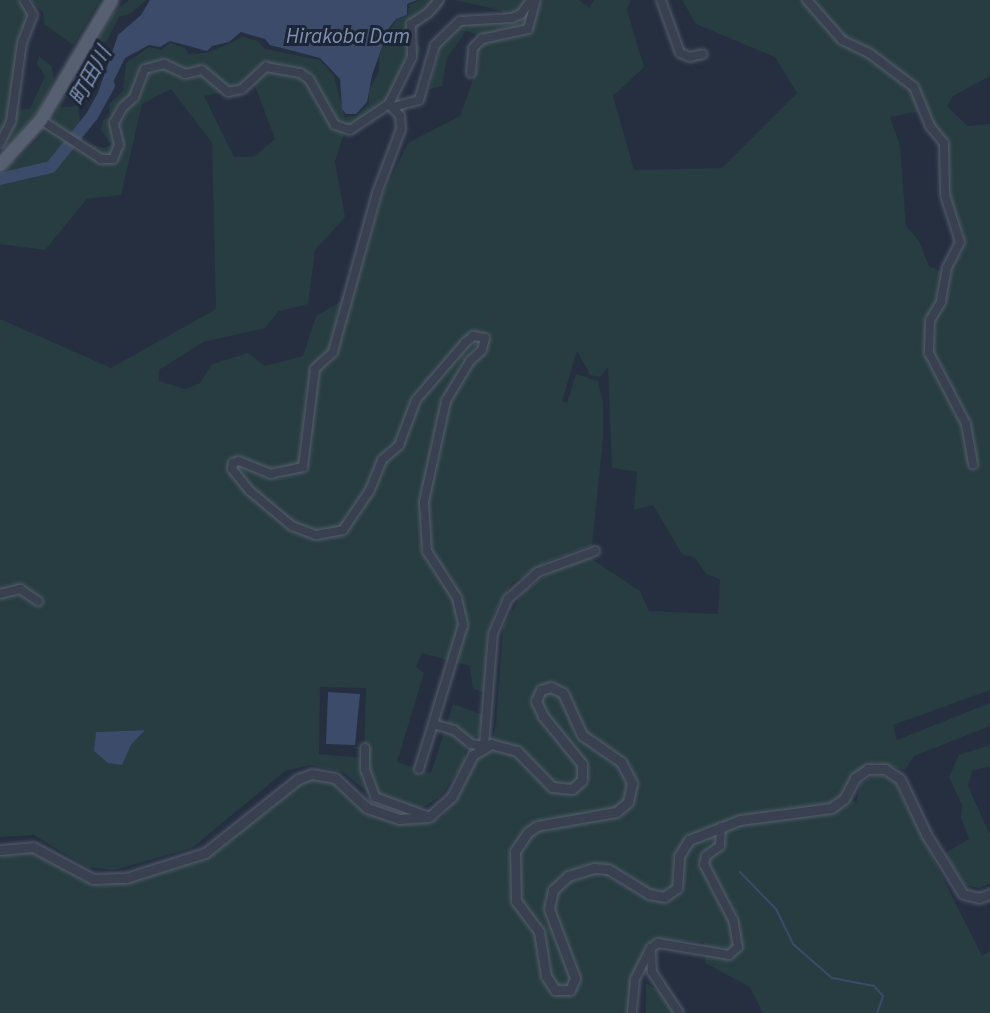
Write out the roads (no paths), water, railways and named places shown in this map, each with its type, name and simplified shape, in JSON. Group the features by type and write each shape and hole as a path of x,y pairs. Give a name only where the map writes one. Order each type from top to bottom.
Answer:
{"main road":[{"path":"4,161 45,122 112,0"}],"street":[{"path":"4,161 0,145 11,121 22,43 33,15 24,0"},
{"path":"391,106 412,57 411,24 428,14 439,0"},
{"path":"45,122 106,160 118,155 114,123 123,107 134,97 142,74 153,64 170,65 185,74 202,70 228,92 242,89 266,67 300,73 309,79 327,116 343,129 359,127 391,106 419,100 435,45 460,21 512,18 521,14 531,0"},
{"path":"471,73 473,48 482,39 528,29 536,0"},
{"path":"661,0 680,53 690,57 703,54"},
{"path":"807,0 842,40 869,53 914,87 930,126 944,143 945,195 960,242 947,267 941,302 930,320 929,352 966,424 973,464"},
{"path":"391,106 400,116 401,129 377,193 333,352 315,369 303,467 271,474 244,461 232,465 250,491 291,526 316,535 342,530 370,490 382,460 399,445 416,400 465,343 479,335 485,338 482,350 470,361 446,401 437,457 426,489 427,551 457,598 463,626 419,769"},
{"path":"0,850 33,847 93,879 126,878 205,853 292,783 312,774 335,778 368,808 399,819 429,818 445,806 473,755 484,746 493,634 503,607 523,582 538,572 595,551"},
{"path":"0,594 27,590 38,601"},
{"path":"433,724 454,730 467,741 484,746 498,744 517,751 552,787 566,790 578,785 582,764 537,706 537,694 551,687 562,693 582,735 621,762 631,776 631,793 622,808 537,826 528,832 515,850 516,901 539,932 546,976 555,990 570,990 575,978 549,909 558,883 578,870 608,869 649,894 664,897 677,888 683,846 721,827 758,816 831,808 844,799 861,773 885,769 900,779 957,888 970,897 990,894"},
{"path":"365,748 365,769 375,797 429,818"},
{"path":"632,1013 635,979 651,948 666,943 729,955 738,946 733,920 704,864 706,856 720,846 721,827"},
{"path":"651,948 652,972 679,1013"}],"water":[{"name":"Hirakoba Dam","path":"150,0 417,0 407,4 407,15 396,19 389,28 372,75 367,102 356,114 346,114 342,109 340,79 320,58 270,45 265,39 241,32 229,42 212,46 207,51 170,41 160,47 149,45 125,58 114,80 112,93 104,100 99,96 95,101 118,35 141,15"},
{"path":"328,692 360,694 355,745 326,744"},
{"path":"145,730 131,745 122,765 108,763 94,751 96,732"}],"waterway":[{"name":"町田川","path":"0,179 51,167 92,116 109,85"},
{"path":"740,872 776,909 793,944 832,978 874,986 883,996 877,1013"}]}
